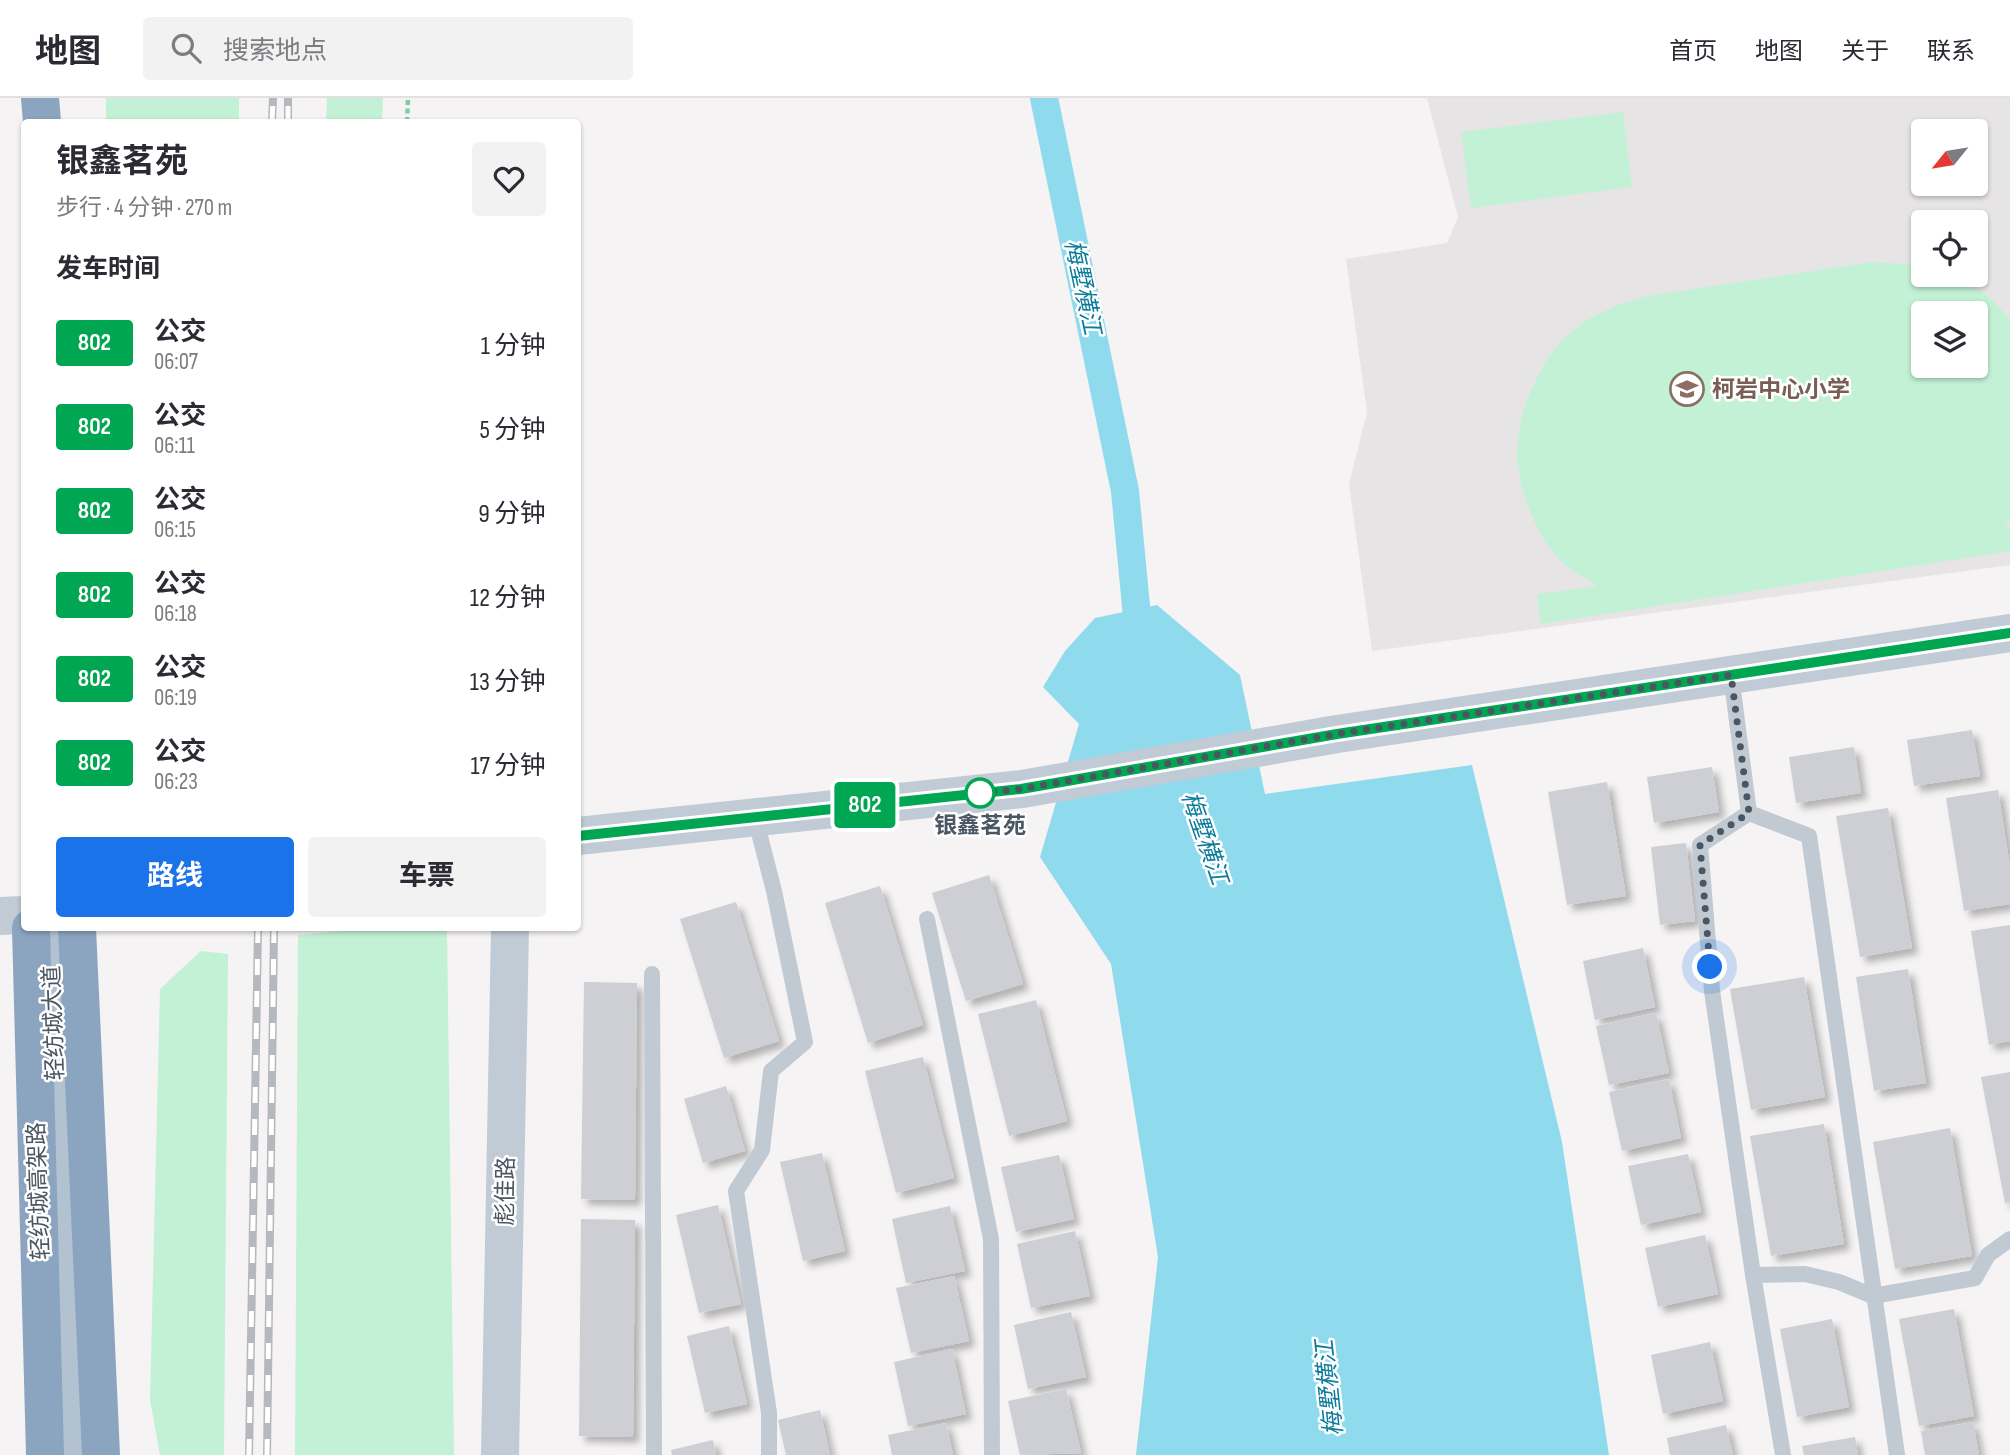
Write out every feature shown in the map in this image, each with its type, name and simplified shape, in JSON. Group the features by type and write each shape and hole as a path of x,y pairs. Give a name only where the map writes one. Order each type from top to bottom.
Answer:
{"highway":[{"path":"34,98 34,119"},
{"path":"40,98 42,119"},
{"name":"轻纺城高架路","path":"31,931 45,1455"},
{"path":"77,931 101,1455"}],"main road":[{"path":"53,98 53,119"},
{"name":"轻纺城大道","path":"50,931 69,1455"}],"street":[{"path":"581,836 1021,789 1337,734 2010,633"},
{"path":"0,916 21,915"},
{"name":"彪佳路","path":"500,1455 510,931"}],"lane":[{"path":"1731,675 1749,813"},
{"path":"1749,813 1700,845 1713,991 1783,1455"},
{"path":"1749,813 1810,836 1897,1455"},
{"path":"755,817 774,891 805,1042 771,1071 762,1150 736,1191 769,1413 769,1455"},
{"path":"928,919 991,1239 992,1455"},
{"path":"652,974 654,1455"},
{"path":"1754,1275 1805,1275 1839,1282 1873,1296 1975,1278 1988,1255 2010,1239"}],"path":[{"path":"407,119 408,98"}],"shaded area":[{"name":"柯岩中心小学","path":"1427,98 2010,98 2010,565 1372,651 1349,484 1367,412 1346,259 1447,243 1458,217"}],"green space":[{"path":"106,98 239,98 239,119 106,119"},
{"path":"327,98 383,98 382,119 326,119"},
{"path":"1623,112 1632,187 1471,208 1461,132"},
{"path":"1873,262 1911,264 1911,287 1974,287 1988,296 2010,319 2010,521 2004,527 2010,527 2010,551 1541,624 1537,594 1598,586 1564,564 1553,552 1533,518 1518,467 1518,435 1522,418 1538,376 1556,347 1583,323 1619,305 1647,296"},
{"path":"341,931 447,931 454,1455 295,1455 298,935"},
{"path":"201,951 228,954 224,1455 160,1455 150,1400 160,989"}],"water":[{"path":"1157,605 1240,675 1265,794 1472,765 1562,1142 1609,1455 1136,1455 1158,1257 1111,964 1040,857 1079,724 1043,687 1065,651 1095,618"}],"building":[{"path":"1972,730 1980,776 1914,786 1907,740"},
{"path":"1854,747 1861,793 1796,803 1789,757"},
{"path":"1712,767 1719,812 1654,823 1647,777"},
{"path":"1607,782 1626,896 1567,905 1548,792"},
{"path":"1998,790 2010,867 2010,904 1964,911 1946,798"},
{"path":"1888,808 1912,948 1860,957 1836,816"},
{"path":"1686,843 1695,921 1660,925 1651,847"},
{"path":"989,875 1023,984 966,1001 932,893"},
{"path":"880,886 923,1025 868,1043 825,903"},
{"path":"736,902 779,1041 724,1058 680,919"},
{"path":"2010,925 2010,1041 1989,1045 1971,931"},
{"path":"1643,948 1655,1007 1595,1020 1583,961"},
{"path":"1908,969 1926,1083 1874,1091 1856,977"},
{"path":"1804,977 1825,1097 1751,1110 1730,989"},
{"path":"584,982 637,983 635,1200 581,1199"},
{"path":"1036,1000 1067,1121 1009,1136 978,1014"},
{"path":"1656,1013 1669,1073 1609,1085 1596,1026"},
{"path":"923,1057 954,1178 896,1193 865,1071"},
{"path":"2010,1072 2010,1202 2005,1203 1981,1077"},
{"path":"1669,1079 1681,1138 1622,1151 1609,1092"},
{"path":"726,1086 745,1151 703,1163 684,1099"},
{"path":"1824,1124 1844,1244 1771,1256 1750,1136"},
{"path":"1950,1128 1972,1256 1895,1269 1873,1142"},
{"path":"822,1153 845,1251 803,1261 780,1162"},
{"path":"1688,1154 1701,1212 1641,1225 1628,1166"},
{"path":"1059,1155 1074,1219 1016,1232 1001,1167"},
{"path":"718,1205 741,1304 699,1313 676,1215"},
{"path":"950,1206 965,1271 906,1283 892,1219"},
{"path":"581,1219 635,1220 633,1437 579,1436"},
{"path":"1075,1231 1090,1296 1031,1308 1017,1244"},
{"path":"1705,1235 1718,1294 1658,1307 1645,1248"},
{"path":"954,1276 969,1341 911,1353 896,1288"},
{"path":"1954,1309 1974,1416 1919,1426 1899,1319"},
{"path":"1071,1312 1086,1377 1028,1389 1014,1325"},
{"path":"1832,1319 1849,1407 1797,1417 1780,1329"},
{"path":"729,1326 747,1404 705,1413 687,1336"},
{"path":"1710,1342 1723,1401 1663,1414 1651,1355"},
{"path":"952,1349 966,1414 908,1426 894,1362"},
{"path":"1066,1389 1081,1453 1020,1455 1008,1401"},
{"path":"820,1410 830,1455 786,1455 778,1420"},
{"path":"1973,1422 1979,1455 1925,1455 1921,1431"},
{"path":"946,1423 953,1455 892,1455 888,1435"},
{"path":"1726,1425 1733,1455 1670,1455 1667,1438"},
{"path":"1855,1437 1858,1455 1804,1455 1802,1446"},
{"path":"713,1440 716,1455 672,1455 671,1450"}],"waterway":[{"name":"梅墅横江","path":"1044,98 1125,491 1140,648"}],"railway":[{"path":"272,119 273,98"},
{"path":"288,98 288,119"},
{"path":"249,1455 258,931"},
{"path":"267,1455 274,931"}],"bus line":[{"name":"802","path":"581,836 1021,789 1337,734 2010,633"}],"place":[{"name":"柯岩中心小学","path":"1687,389"},
{"name":"银鑫茗苑","path":"980,793"}],"route":[{"path":"980,793 968,794 1021,789 1337,734 1731,675 1749,813 1700,845 1710,967"}]}
